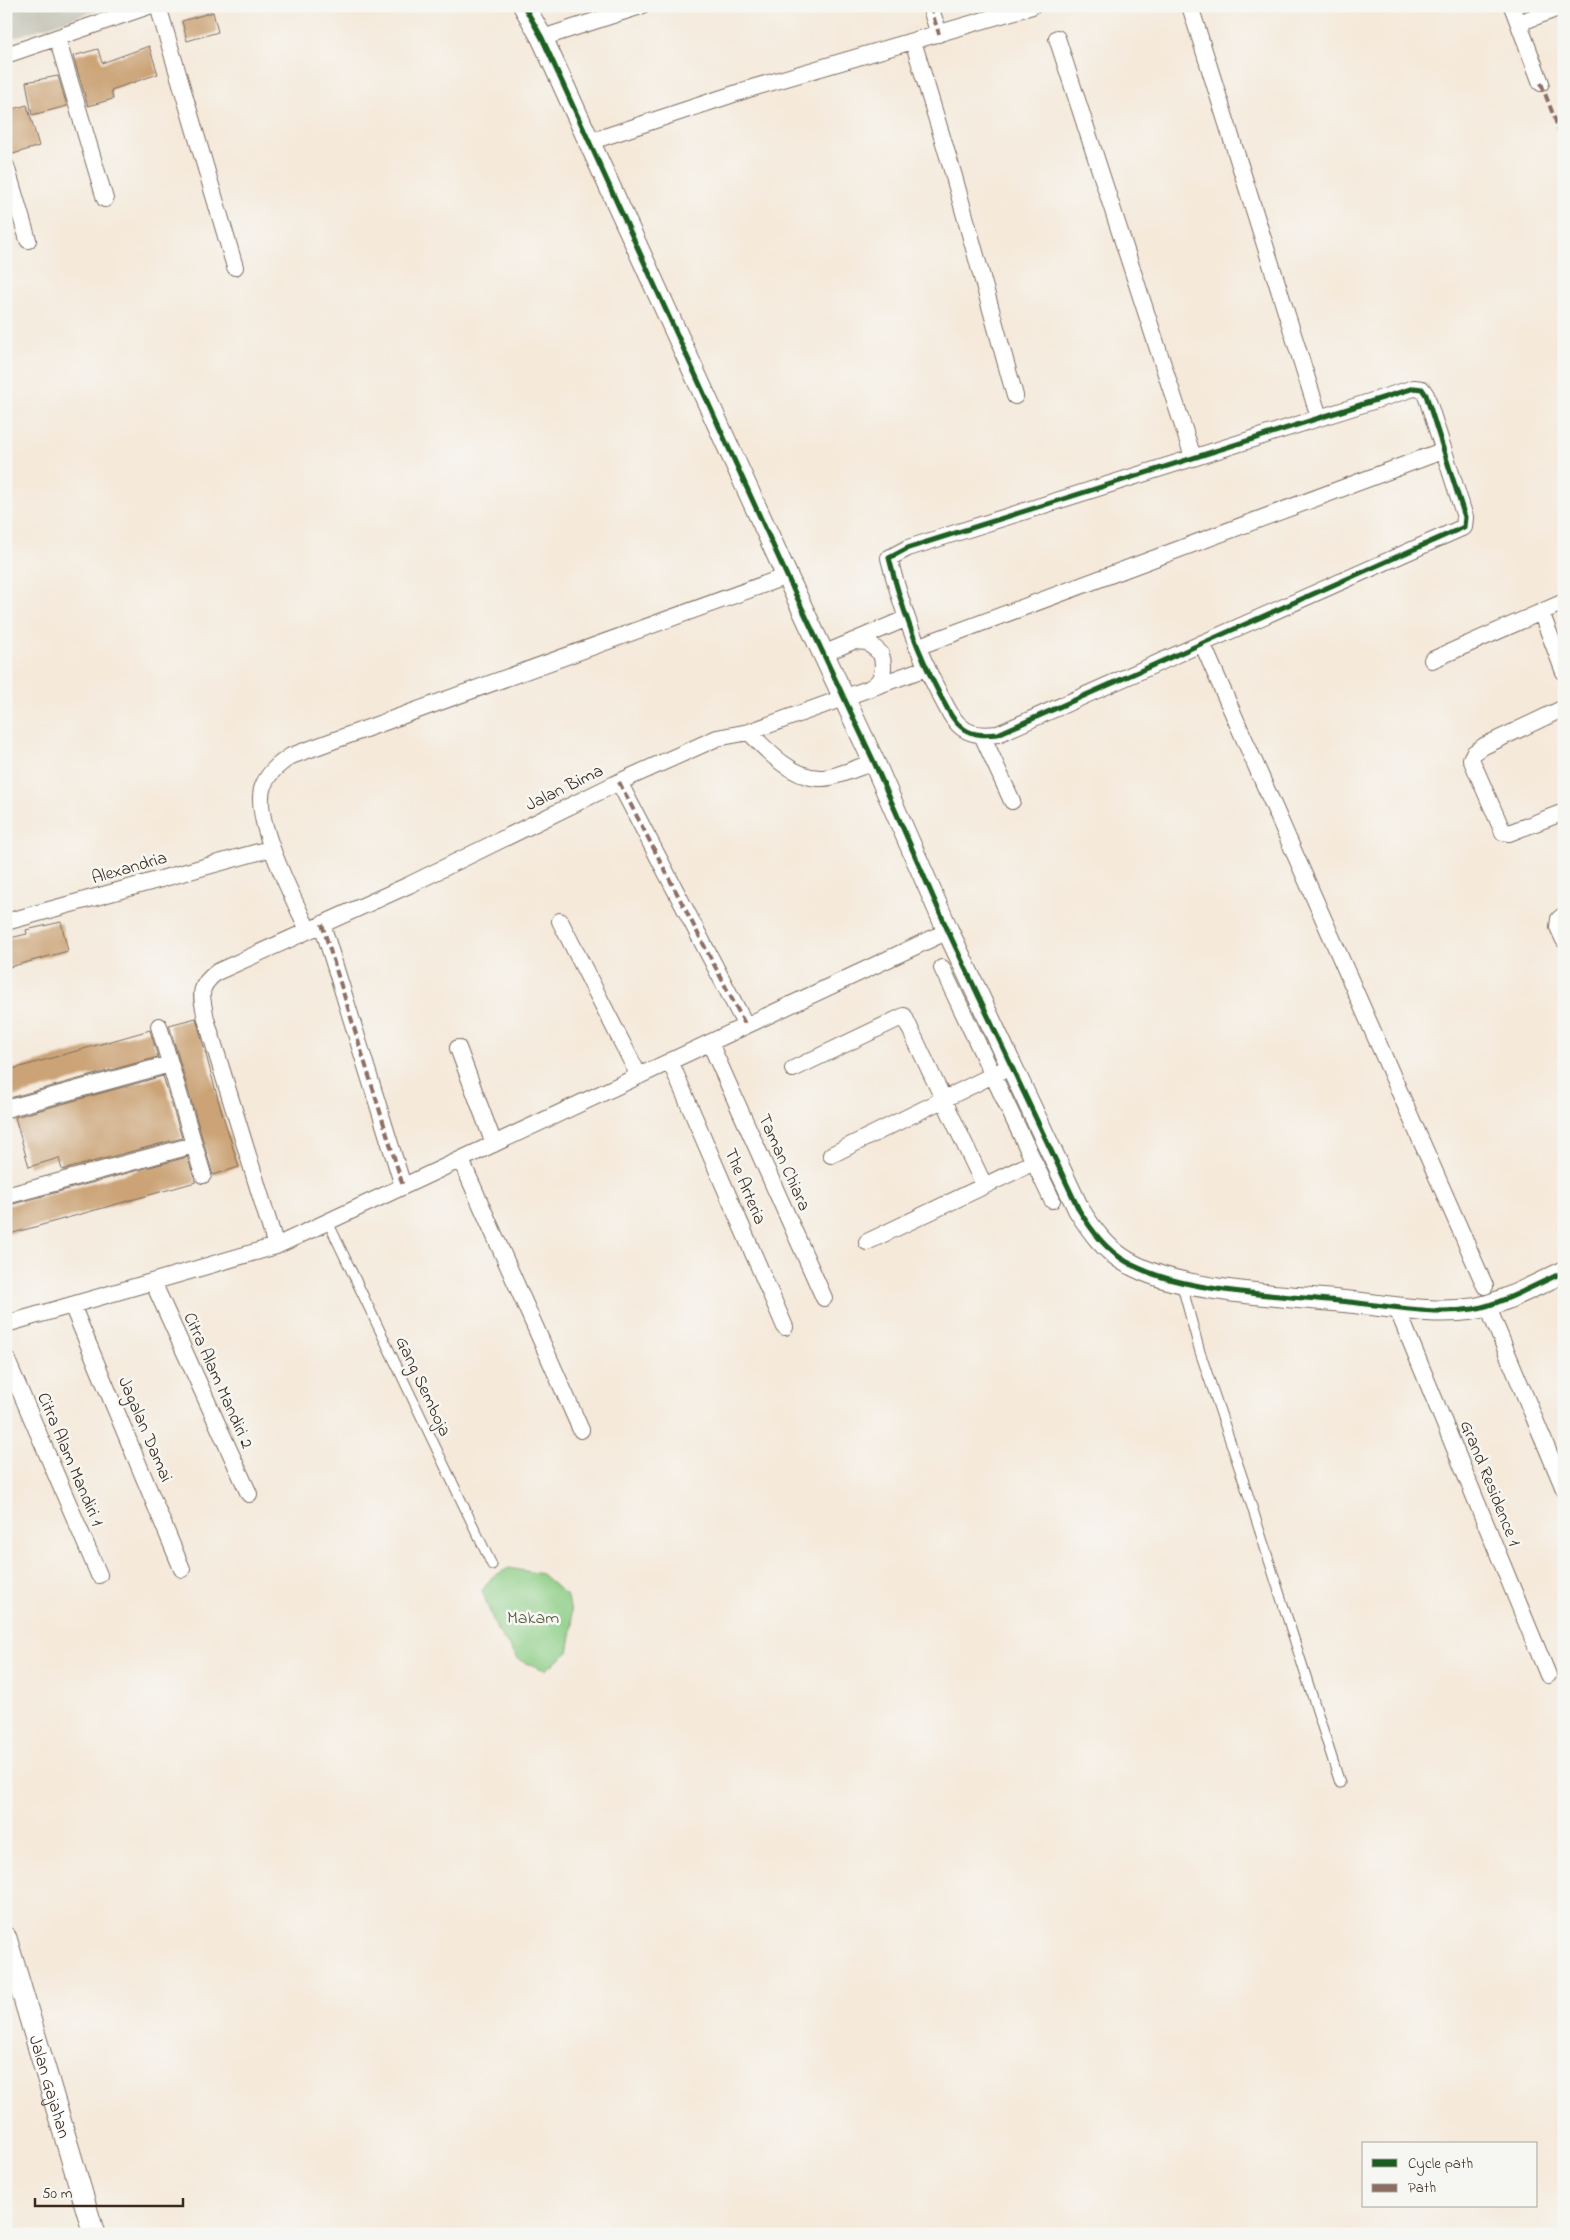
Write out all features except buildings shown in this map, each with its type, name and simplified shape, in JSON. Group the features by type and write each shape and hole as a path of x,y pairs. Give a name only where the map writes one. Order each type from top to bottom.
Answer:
{"street":[{"path":"6,55 149,6"},
{"path":"158,6 235,267"},
{"path":"524,6 542,38 787,576 874,762 948,931 1002,1071 1034,1162 1052,1200"},
{"path":"542,38 641,6"},
{"path":"930,6 939,34"},
{"path":"589,142 752,88 1032,6"},
{"path":"1190,6 1319,417"},
{"path":"1512,6 1541,82"},
{"path":"1519,24 1563,6"},
{"path":"57,38 106,199"},
{"path":"1057,38 1193,458"},
{"path":"913,41 953,172 1015,396"},
{"path":"6,166 28,240"},
{"path":"1414,388 1422,389 1426,395 1464,517 1464,527 998,734 982,735 966,730 953,718 917,647 906,619 889,558 908,548 1319,417 1414,388"},
{"path":"917,647 1442,451"},
{"path":"403,1186 315,927 273,850 261,805 262,788 268,776 278,765 291,756 787,576"},
{"path":"1432,660 1564,602"},
{"path":"1541,612 1564,672"},
{"path":"823,654 906,619"},
{"path":"851,642 868,642 881,654 884,662 880,679 866,690"},
{"path":"1202,643 1486,1295 1564,1489"},
{"path":"844,698 926,668"},
{"name":"Jalan Bima","path":"276,1246 206,1020 201,992 205,981 217,972 409,885 619,782 693,751 717,738 749,732 844,698"},
{"path":"1564,708 1484,746 1474,753 1471,760 1503,832 1509,833 1564,812"},
{"path":"749,732 766,750 806,776 823,778 874,762"},
{"path":"982,735 1012,801"},
{"path":"619,782 746,1026"},
{"name":"Alexandria","path":"6,922 262,851"},
{"path":"1564,915 1559,919 1558,927 1564,940"},
{"path":"560,921 639,1076"},
{"path":"6,1324 276,1246 948,931"},
{"path":"942,968 1091,1230 1106,1248 1127,1262 1152,1274 1180,1282 1223,1289 1396,1306 1432,1312 1475,1309 1486,1295 1564,1272"},
{"path":"793,1069 904,1016 984,1185"},
{"path":"159,1026 203,1175"},
{"name":"Taman Chiara","path":"710,1043 824,1298"},
{"path":"458,1048 494,1144"},
{"name":"The Arteria","path":"670,1061 785,1327"},
{"path":"6,1109 170,1064"},
{"path":"831,1155 1002,1071"},
{"path":"6,1196 194,1145"},
{"path":"461,1160 581,1430"},
{"path":"867,1242 1034,1162"},
{"name":"Citra Alam Mandiri 2","path":"153,1282 249,1494"},
{"name":"Jagalan Damai","path":"72,1305 182,1569"},
{"name":"Grand Residence 1","path":"1396,1306 1548,1675"},
{"name":"Citra Alam Mandiri 1","path":"6,1358 99,1576"},
{"name":"Jalan Gajahan","path":"6,1938 94,2234"}],"lane":[{"name":"Gang Semboja","path":"328,1222 492,1565"},
{"path":"1180,1282 1200,1352 1244,1482 1340,1783"}],"shaded area":[{"path":"6,6 110,6 6,40"}],"green space":[{"name":"Makam","path":"509,1568 542,1574 568,1597 573,1624 568,1653 545,1670 519,1660 497,1630 482,1591 492,1577"}],"marked path":[{"path":"930,6 939,34"},
{"path":"1541,83 1564,143"},
{"path":"619,782 746,1026"},
{"path":"322,924 403,1186"}],"cycle path":[{"path":"524,6 542,38 787,576 874,762 948,931 1079,1210 1094,1233 1112,1252 1127,1262 1149,1273 1176,1281 1204,1287 1265,1295 1411,1309 1442,1311 1473,1309 1507,1298 1564,1272"},
{"path":"1414,388 1422,389 1426,395 1465,517 1464,527 998,734 972,733 960,726 953,718 917,645 904,611 889,558 908,548 1414,388"}]}
